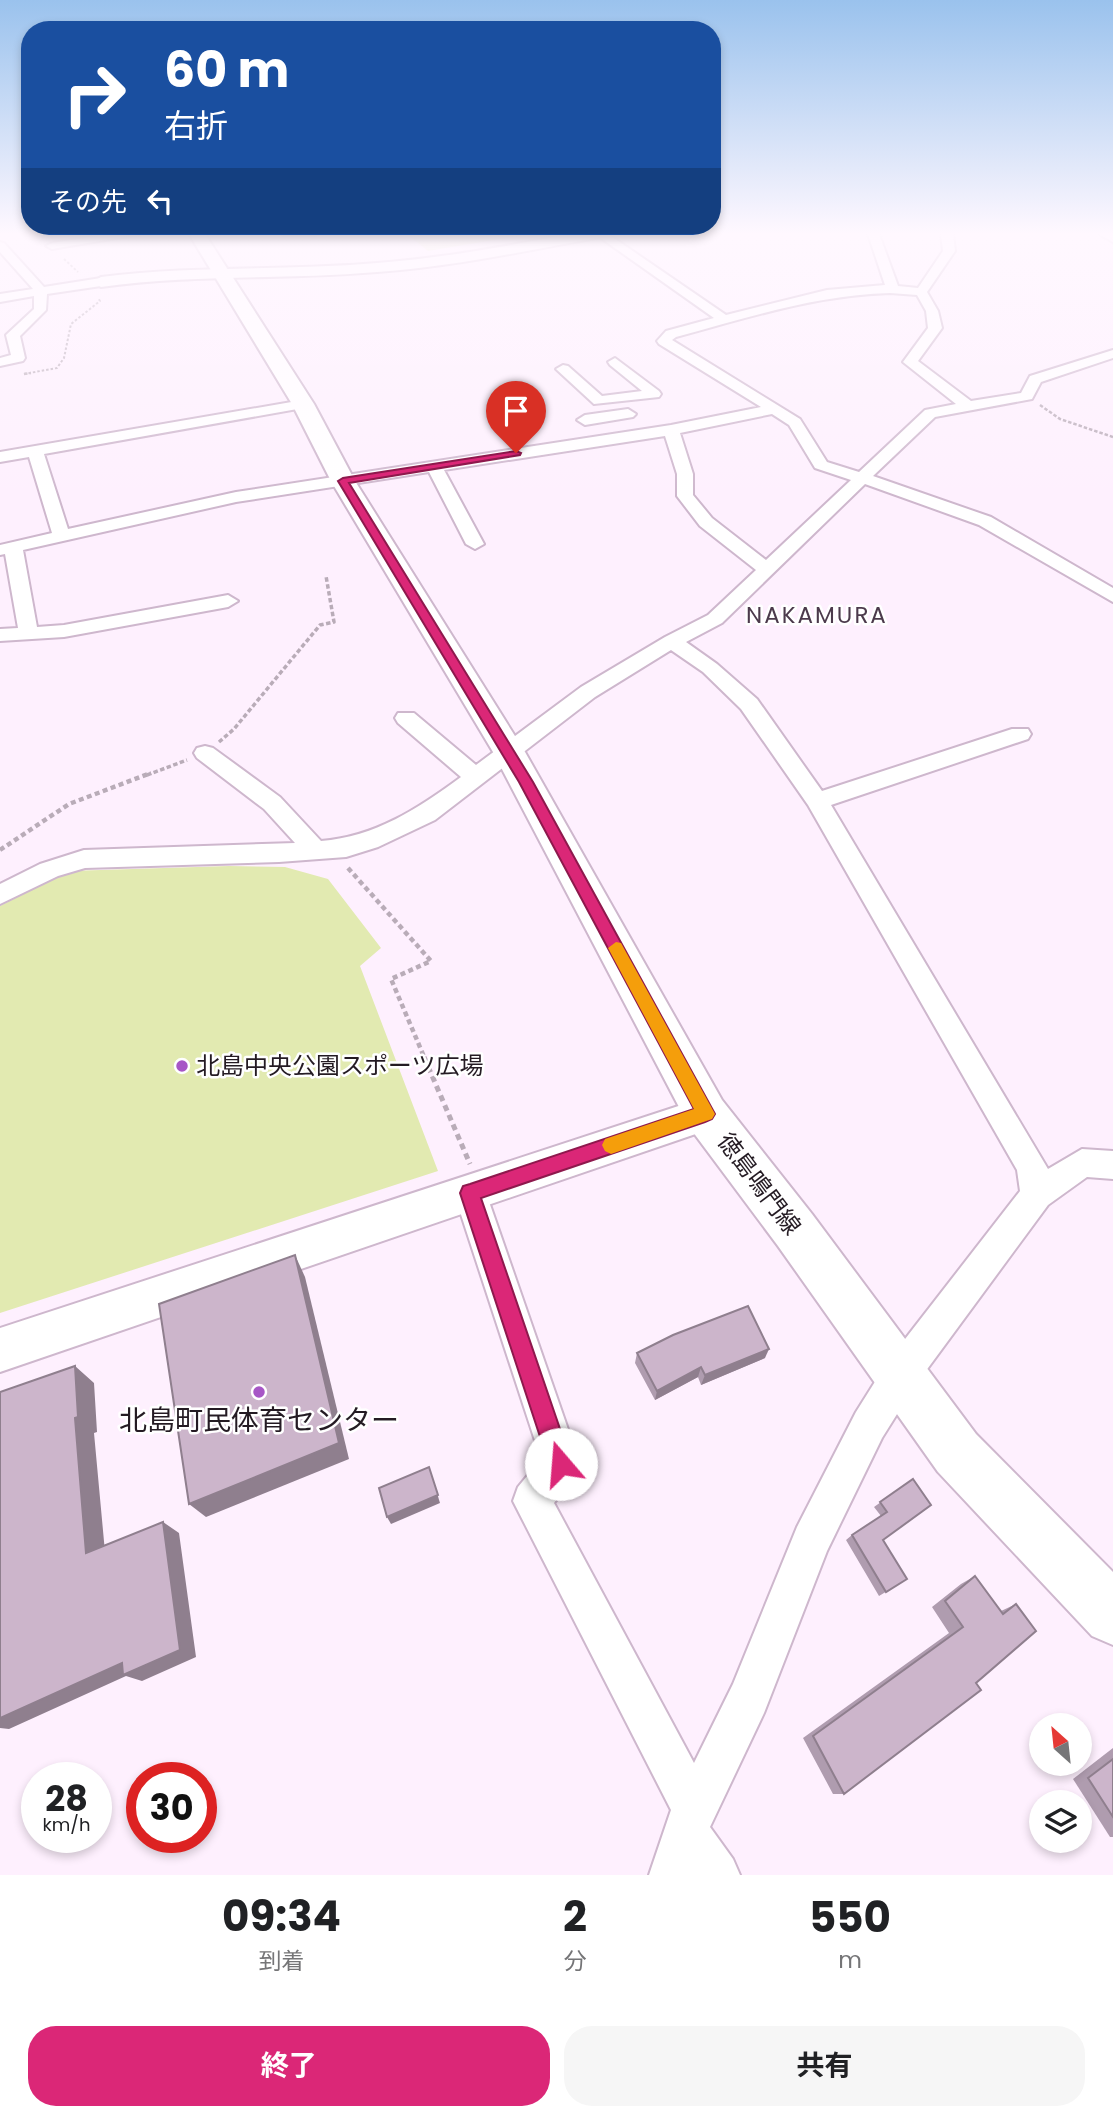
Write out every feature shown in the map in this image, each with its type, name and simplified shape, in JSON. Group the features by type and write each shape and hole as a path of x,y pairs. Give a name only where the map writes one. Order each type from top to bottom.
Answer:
{"main road":[{"name":"徳島鳴門線","path":"251,322 303,404 343,481 509,752 705,1114 901,1374 957,1453 1113,1615"}],"street":[{"path":"0,362 18,358 7,322"},
{"path":"724,322 671,334 664,341 795,422 821,465 985,521 1113,596"},
{"path":"934,322 935,328 910,362 969,407"},
{"path":"0,895 49,870 84,859 323,850 369,841 427,814 588,692 672,641 715,619 930,413 1027,396 1035,379 1113,354"},
{"path":"617,364 654,394 598,401 558,370 617,364"},
{"path":"622,399 662,432 685,474 685,496 706,522 766,569"},
{"path":"0,457 303,404"},
{"path":"29,634 7,548 236,497 662,432 775,409"},
{"path":"585,420 636,413"},
{"path":"35,451 61,534"},
{"path":"434,466 475,544"},
{"path":"0,635 64,631 228,601"},
{"path":"672,641 710,667 749,704 817,801 1032,1167 1037,1195"},
{"path":"406,718 476,777"},
{"path":"817,801 1020,734"},
{"path":"205,753 272,803 323,850"},
{"path":"0,1350 705,1114"},
{"path":"672,1875 690,1821 748,1698 811,1541 869,1425 901,1374 1037,1195 1082,1163 1113,1165"},
{"path":"475,1191 561,1464 532,1502 717,1875"}],"path":[{"path":"23,375 57,368 64,358 71,324 74,322"},
{"path":"1027,396 1060,419 1113,437"},
{"path":"0,850 69,804 205,753 234,729 320,625 334,622 326,576"},
{"path":"323,850 431,961 391,979 475,1191"}],"green space":[{"name":"北島中央公園スポーツ広場","path":"285,867 328,879 381,948 360,966 438,1171 0,1313 0,906 68,871"}],"building":[{"name":"北島町民体育センター","path":"295,1255 339,1443 189,1504 159,1304"},
{"path":"748,1306 769,1349 705,1375 701,1367 657,1391 637,1353 673,1335"},
{"path":"75,1366 78,1417 75,1418 86,1553 163,1522 180,1650 123,1675 122,1663 0,1718 0,1392"},
{"path":"429,1467 438,1495 387,1517 379,1488"},
{"path":"913,1479 931,1505 883,1540 907,1579 886,1592 852,1535 887,1512 880,1502"},
{"path":"975,1576 1003,1614 1016,1604 1036,1631 976,1683 981,1690 844,1794 813,1736 963,1627 945,1601"},
{"path":"1113,1759 1113,1817 1088,1778"}],"slow traffic":[{"path":"611,1145 705,1114 616,948"}],"place":[{"name":"北島中央公園スポーツ広場","path":"182,1066"},
{"name":"北島町民体育センター","path":"259,1392"}],"district":[{"name":"NAKAMURA","path":"817,615"}],"route":[{"path":"516,453 343,481 509,752 705,1114 470,1193 561,1464"}]}
